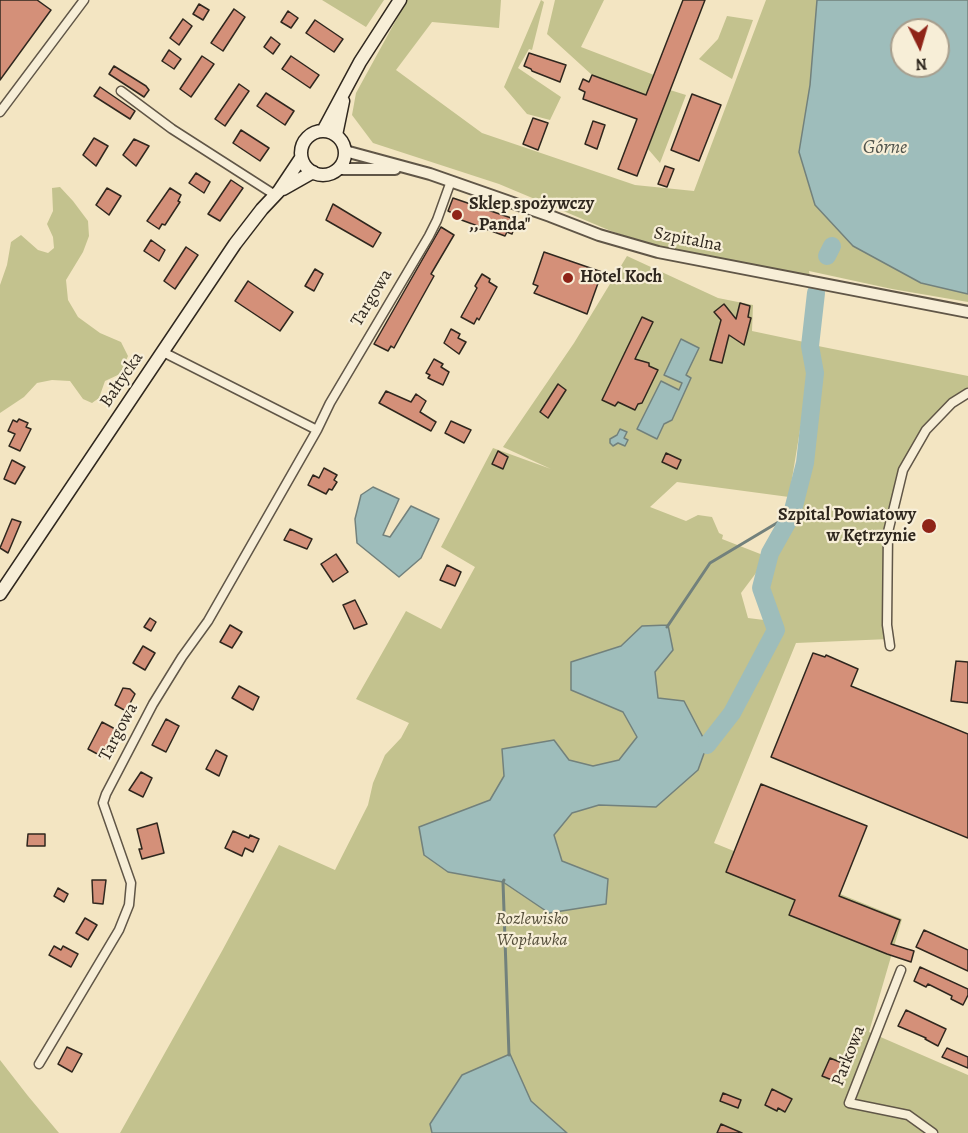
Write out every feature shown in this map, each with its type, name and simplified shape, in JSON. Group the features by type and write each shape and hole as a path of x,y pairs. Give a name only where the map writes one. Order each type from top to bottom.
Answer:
{"main road":[{"path":"323,130 336,135 345,151 344,161 338,169 326,175 313,172 304,164 302,145 310,135 323,130 347,85 399,0"},
{"path":"336,135 347,85"},
{"name":"Bałtycka","path":"0,594 236,244 302,158"},
{"name":"Bałtycka","path":"277,193 313,172"}],"street":[{"path":"0,112 84,0"},
{"path":"121,91 172,129 277,193"},
{"name":"Szpitalna","path":"345,151 451,181 598,235 658,252 968,312"},
{"name":"Szpitalna","path":"338,169 410,169"},
{"name":"Targowa","path":"39,1064 119,930 129,905 131,883 103,803 106,794 153,704 208,621 317,430 330,403 429,236 451,181"},
{"path":"164,352 317,430"},
{"path":"890,646 887,625 888,532 903,470 926,430 952,403 968,393"},
{"name":"Parkowa","path":"901,970 849,1103 908,1115 933,1133"}],"green space":[{"path":"322,0 384,0 366,27"},
{"path":"407,0 501,0 499,28 432,22 396,70 482,133 635,185 694,191 766,0 968,0 968,302 809,271 810,277 687,257 611,231 499,184 373,143 352,115 356,93"},
{"path":"541,0 544,2 532,50 529,49 518,68 561,97 550,120 527,114 504,87"},
{"path":"555,0 604,0 581,47 654,75 646,97 592,75 547,34"},
{"path":"727,16 753,20 732,79 699,59 718,39"},
{"path":"670,90 686,95 660,163 648,149"},
{"path":"60,187 88,221 89,236 83,252 66,280 68,300 78,317 100,333 121,342 128,356 120,374 105,381 99,398 92,403 83,399 70,381 52,380 37,383 24,397 0,413 0,285 7,265 11,242 21,235 38,250 48,253 54,248 53,237 47,224 53,211 52,188"},
{"name":"Rozlewisko Wopławka","path":"627,256 718,298 753,305 752,331 804,342 809,375 789,497 677,482 650,507 686,521 698,515 712,517 719,533 723,535 722,539 768,557 741,593 748,618 772,621 761,588 770,553 792,514 805,463 815,373 810,346 968,376 968,398 945,413 908,458 890,513 889,639 796,643 714,843 902,919 869,1032 968,1075 968,1133 120,1133 279,845 335,870 368,805 373,783 385,755 401,738 409,723 356,699 406,611 441,629 475,567 441,547 493,448 551,469 503,447 574,343"},
{"path":"0,1060 28,1096 59,1133 0,1133"}],"water":[{"name":"Górne","path":"817,0 968,0 968,294 921,283 853,246 815,205 799,152 810,85"},
{"path":"681,339 699,348 686,375 691,378 672,420 664,424 657,439 637,429 661,381 679,390 682,383 664,375"},
{"path":"620,429 627,432 624,438 628,440 625,446 618,443 613,446 610,439 617,435"},
{"path":"373,487 399,499 383,535 390,537 411,506 439,519 421,558 399,577 357,543 355,519 361,495"},
{"path":"668,625 673,650 655,672 658,698 684,701 707,745 698,770 656,807 599,805 572,813 554,835 562,861 608,879 606,904 549,913 503,882 448,872 424,855 419,827 490,800 504,776 502,749 554,740 569,760 593,766 619,760 637,737 623,712 571,690 571,662 621,646 642,626"},
{"path":"510,1054 531,1101 567,1133 432,1133 430,1124 462,1075"}],"building":[{"path":"0,0 37,0 51,10 0,80"},
{"path":"683,0 705,0 637,176 618,169 637,119 583,99 585,92 579,89 583,79 589,82 592,75 646,95"},
{"path":"199,4 209,10 203,20 193,14"},
{"path":"234,9 245,17 223,51 211,43"},
{"path":"288,11 298,18 291,28 281,22"},
{"path":"183,19 192,26 179,45 170,38"},
{"path":"315,20 343,39 334,52 306,33"},
{"path":"271,37 280,44 273,54 264,47"},
{"path":"169,50 181,59 174,69 162,61"},
{"path":"529,53 566,65 560,82 524,66"},
{"path":"202,56 214,64 191,97 180,89"},
{"path":"291,56 319,75 310,88 282,69"},
{"path":"114,66 146,86 149,90 144,97 109,74"},
{"path":"239,84 249,91 225,126 215,119"},
{"path":"100,87 135,111 130,119 94,96"},
{"path":"266,93 294,111 285,125 257,106"},
{"path":"692,94 721,105 699,161 671,150"},
{"path":"533,118 548,123 538,150 523,144"},
{"path":"593,121 605,125 597,149 585,144"},
{"path":"241,130 269,148 260,161 233,143"},
{"path":"94,138 108,146 96,166 83,155"},
{"path":"134,139 149,146 136,166 123,155"},
{"path":"665,166 674,169 667,187 658,184"},
{"path":"196,173 210,182 204,193 189,183"},
{"path":"231,180 243,188 220,221 208,214"},
{"path":"107,188 121,196 109,215 96,205"},
{"path":"170,188 181,195 178,201 180,202 165,225 162,224 159,229 147,221"},
{"path":"453,198 517,220 512,234 507,232 505,236 456,218 457,215 448,211"},
{"path":"333,204 381,233 373,247 326,220"},
{"path":"441,227 454,235 431,274 434,276 394,348 391,346 388,351 374,344"},
{"path":"151,240 165,250 159,261 144,251"},
{"path":"186,247 198,255 175,289 164,281"},
{"name":"Hotel Koch","path":"544,252 602,272 587,314 534,293 538,286 533,284"},
{"path":"315,269 323,274 314,291 305,286"},
{"path":"482,274 497,287 479,320 477,318 474,324 461,317"},
{"path":"248,281 293,312 280,331 235,301"},
{"path":"740,303 750,306 748,317 751,318 744,345 729,335 722,363 710,360 721,320 714,312 724,304 736,319"},
{"path":"642,317 653,322 635,359 649,363 649,366 658,370 642,403 638,404 635,410 618,402 615,406 602,400"},
{"path":"451,329 460,334 458,338 466,342 459,354 444,343"},
{"path":"434,359 443,364 441,367 449,372 443,385 428,378 430,375 426,373"},
{"path":"558,384 566,390 548,418 540,412"},
{"path":"386,391 411,402 416,394 426,401 420,412 436,422 431,431 379,403"},
{"path":"19,419 28,423 26,427 31,429 20,451 9,446 15,434 8,431 13,420 17,422"},
{"path":"451,421 471,430 464,443 445,433"},
{"path":"498,451 508,457 503,469 492,464"},
{"path":"666,453 681,460 677,469 662,462"},
{"path":"12,460 25,467 15,484 4,479"},
{"path":"324,468 337,475 334,480 337,482 326,494 308,485 313,475 319,478"},
{"path":"12,519 21,522 8,553 0,548"},
{"path":"290,529 312,539 307,549 284,540"},
{"path":"336,554 348,572 333,582 321,564"},
{"path":"447,565 461,572 455,586 440,580"},
{"path":"355,600 367,624 354,629 343,605"},
{"path":"150,618 156,622 151,631 144,627"},
{"path":"230,625 242,632 232,648 220,642"},
{"path":"143,646 155,653 145,670 133,663"},
{"path":"813,653 825,657 826,655 858,669 851,686 968,734 968,838 771,757"},
{"path":"956,661 968,662 968,703 951,701"},
{"path":"239,686 259,697 253,710 232,698"},
{"path":"123,688 130,689 135,694 126,711 115,705"},
{"path":"166,719 179,726 166,752 152,745"},
{"path":"102,722 117,730 103,757 88,749"},
{"path":"216,750 227,756 219,776 206,769"},
{"path":"141,772 152,778 143,797 129,790"},
{"path":"761,784 867,826 839,896 900,920 891,944 914,951 911,962 789,915 795,900 726,872"},
{"path":"157,823 164,853 142,859 137,829"},
{"path":"233,831 249,838 250,835 259,839 253,852 245,848 242,856 225,848"},
{"path":"28,834 45,834 45,846 27,846"},
{"path":"92,880 106,880 103,904 93,903"},
{"path":"58,888 68,894 64,902 54,896"},
{"path":"85,918 97,925 88,940 76,933"},
{"path":"924,930 968,950 968,971 916,947"},
{"path":"54,946 61,950 63,946 78,954 71,967 49,955"},
{"path":"920,967 968,989 963,1005 951,999 952,996 928,984 926,987 914,981"},
{"path":"906,1010 946,1029 938,1046 898,1026"},
{"path":"67,1047 82,1054 72,1072 58,1064"},
{"path":"947,1048 968,1057 968,1068 942,1057"},
{"path":"830,1058 845,1064 837,1082 822,1076"},
{"path":"772,1089 792,1099 785,1112 765,1105"},
{"path":"723,1093 741,1100 738,1108 720,1101"},
{"path":"721,1124 742,1133 717,1133"}],"waterway":[{"path":"827,256 832,246"},
{"path":"707,745 732,713 776,630 761,588 770,553 792,514 805,463 815,373 810,346 816,293"},
{"path":"667,627 710,563 792,514"},
{"path":"504,880 509,1055"}],"place":[{"name":"Sklep spożywczy ,,Panda\"","path":"457,215"},
{"name":"Hotel Koch","path":"568,278"},
{"name":"Szpital Powiatowy w Kętrzynie","path":"929,526"}]}
